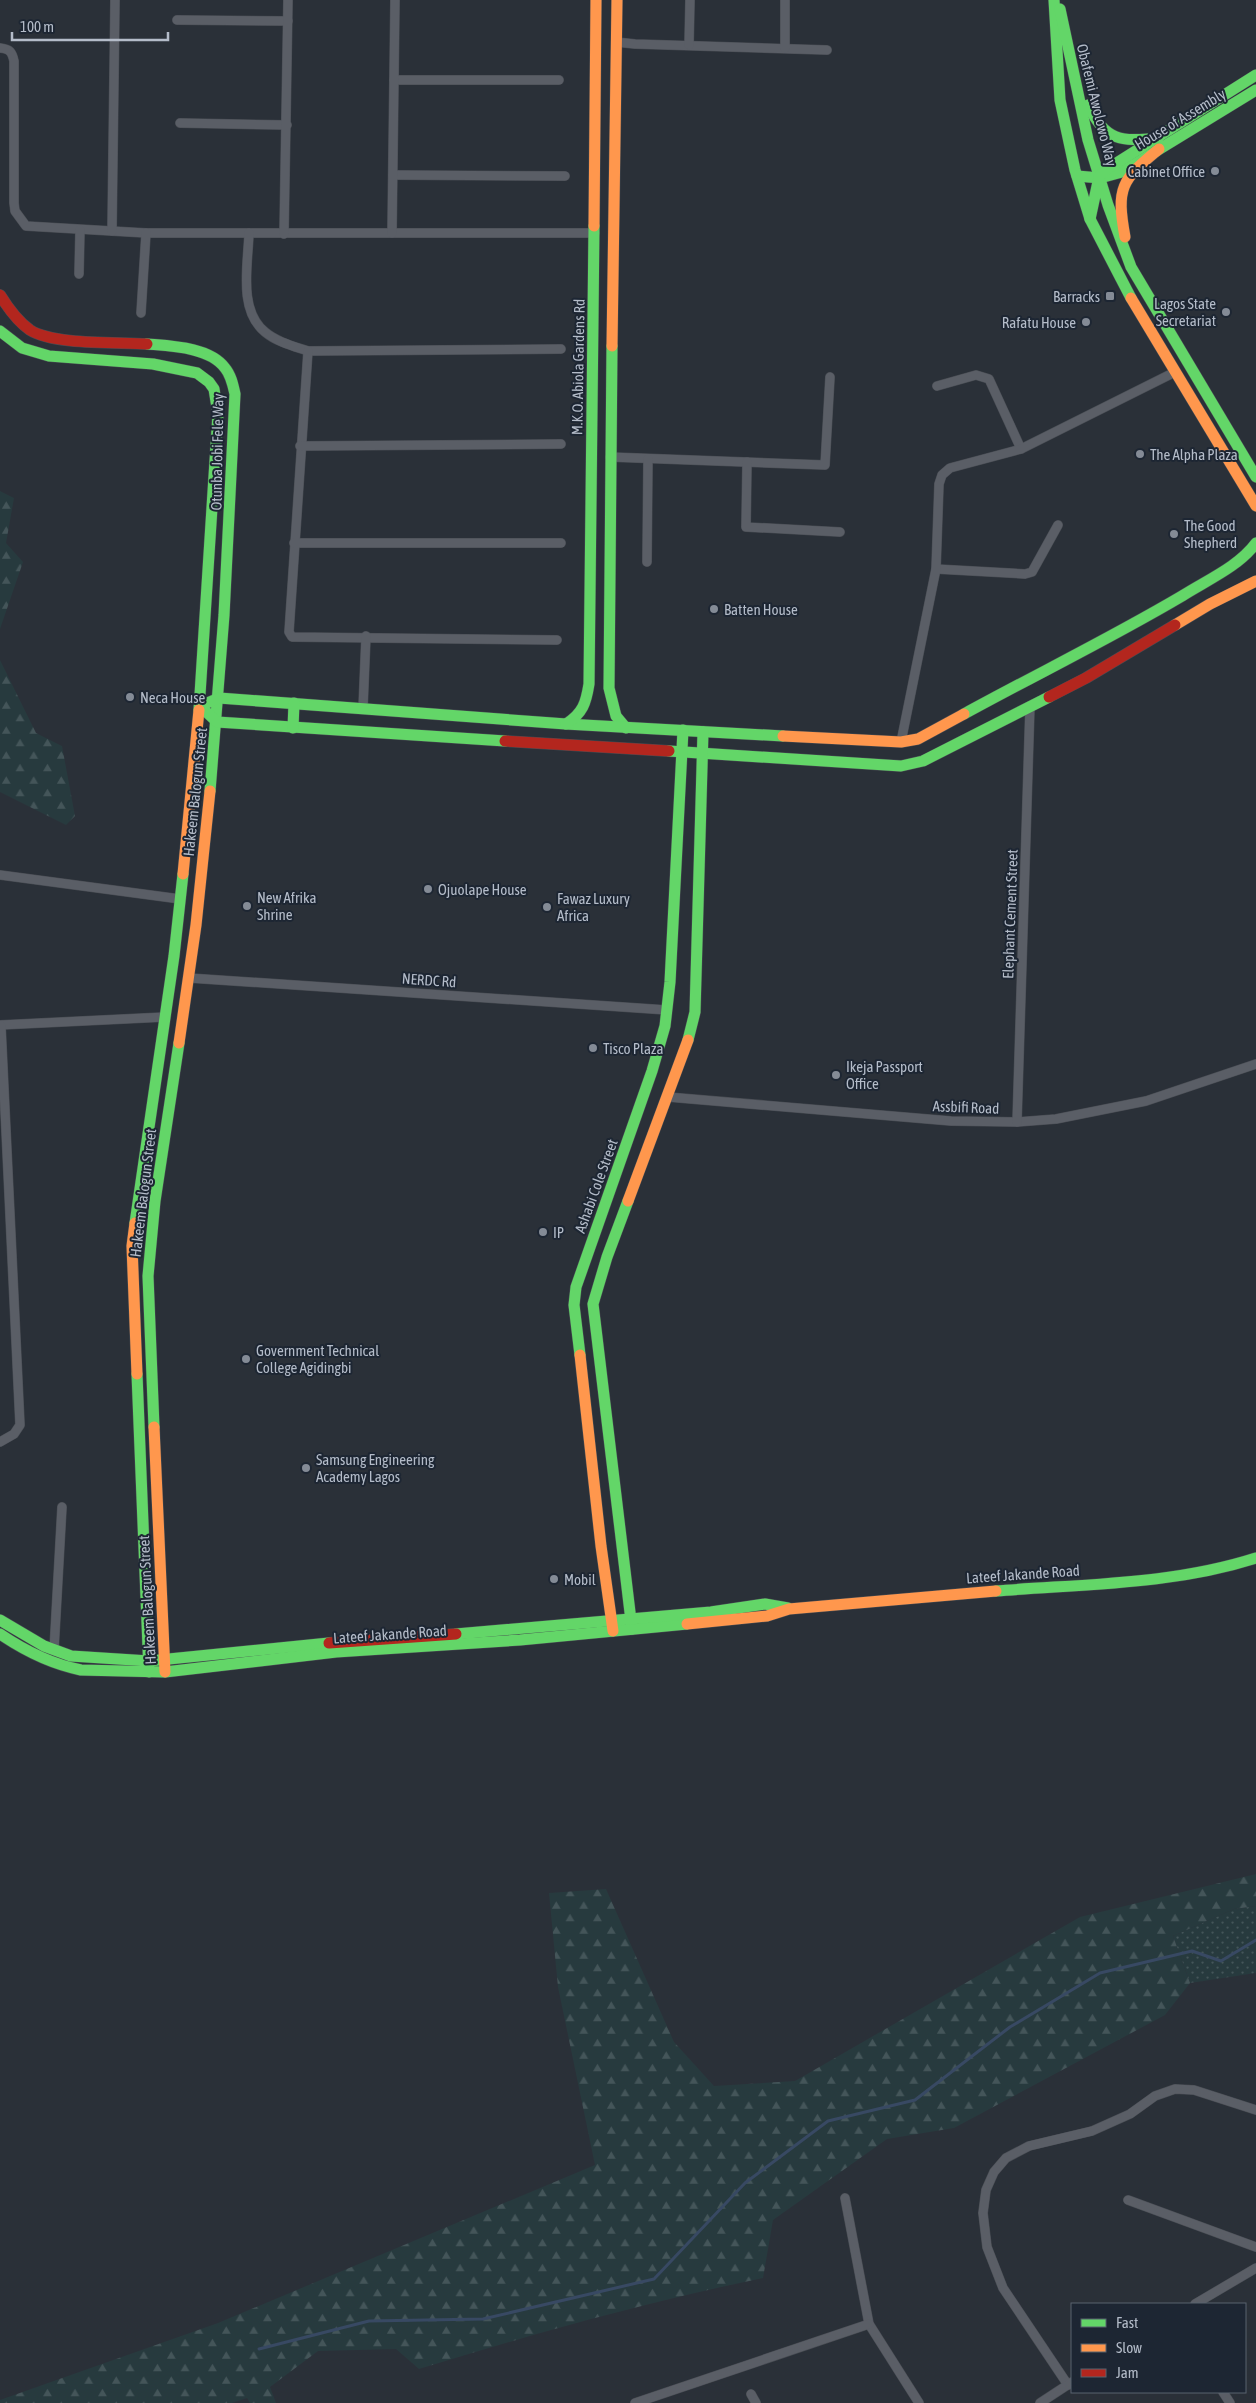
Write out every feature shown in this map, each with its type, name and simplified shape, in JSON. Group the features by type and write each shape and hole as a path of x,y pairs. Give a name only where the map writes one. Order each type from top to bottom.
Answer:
{"street":[{"path":"112,231 115,0"},
{"path":"284,234 288,0"},
{"path":"392,232 395,0"},
{"name":"M.K.O. Abiola Gardens Rd","path":"566,724 578,717 586,707 589,684 596,0"},
{"path":"617,0 610,457 609,688 616,716 626,728"},
{"path":"689,45 690,0"},
{"path":"785,0 785,48"},
{"name":"Obafemi Awolowo Way","path":"1054,0 1060,100 1077,176 1090,219 1118,277 1256,506"},
{"name":"Obafemi Awolowo Way","path":"1059,0 1071,61 1099,177 1110,214 1131,267 1256,477"},
{"path":"177,20 288,21"},
{"path":"616,42 827,50"},
{"path":"0,48 8,49 12,53 14,61 15,211 26,226 146,233 595,233"},
{"path":"1071,61 1080,74 1087,104 1095,123 1104,133 1126,141 1158,144"},
{"name":"House of Assembly","path":"1158,144 1256,75"},
{"path":"394,80 559,80"},
{"name":"House of Assembly","path":"1099,177 1110,166 1158,144 1256,90"},
{"path":"180,122 287,125"},
{"path":"1131,267 1120,211 1123,183 1158,144"},
{"path":"393,176 565,176"},
{"path":"1077,176 1085,179 1099,177 1090,219"},
{"path":"79,274 80,230"},
{"path":"141,313 146,233"},
{"path":"249,234 247,297 252,319 266,333 281,342 308,352 561,349"},
{"name":"Otunba Jobi Fele Way","path":"0,295 21,324 37,334 202,353 219,361 229,373 235,394 235,414 217,722"},
{"name":"Otunba Jobi Fele Way","path":"0,331 13,344 32,353 58,358 166,366 196,372 209,381 216,396 218,414 200,706"},
{"path":"594,332 612,332"},
{"path":"99,361 100,342"},
{"path":"308,352 300,446 289,632 292,637 366,636 556,640"},
{"path":"901,742 936,569 939,484 942,475 950,468 1021,449 1175,372"},
{"path":"937,386 976,375 989,379 1021,449"},
{"path":"610,457 825,465 830,377"},
{"path":"300,446 561,444"},
{"path":"647,562 648,459"},
{"path":"746,462 746,528 840,532"},
{"path":"936,569 1025,574 1032,572 1058,525"},
{"path":"1256,543 1238,561 1124,630 1020,683 918,739 901,742 626,728 219,698 200,706 217,722 901,766 923,761 1086,678 1210,604 1256,581"},
{"path":"294,544 561,544"},
{"path":"1199,586 1210,604"},
{"path":"363,708 366,636"},
{"path":"293,728 294,703"},
{"name":"Hakeem Balogun Street","path":"149,1666 132,1246 150,1112 166,1017 200,706"},
{"name":"Elephant Cement Street","path":"1018,1122 1030,706"},
{"name":"Hakeem Balogun Street","path":"165,1672 148,1276 150,1247 189,978 205,850 217,722"},
{"name":"Ashabi Cole Street","path":"613,1626 603,1557 574,1305 576,1287 586,1256 652,1071 665,1026 679,822 683,730"},
{"path":"632,1624 593,1304 607,1257 688,1040 694,1012 703,732"},
{"path":"679,822 701,823"},
{"path":"0,875 180,900"},
{"name":"NERDC Rd","path":"189,978 667,1010"},
{"path":"0,1442 14,1434 20,1425 1,1026 166,1017"},
{"name":"Assbifi Road","path":"668,1097 951,1121 1018,1122 1056,1119 1146,1101 1256,1064"},
{"path":"150,1112 168,1115"},
{"path":"142,1494 158,1494"},
{"path":"54,1650 62,1507"},
{"path":"603,1557 623,1555"},
{"name":"Lateef Jakande Road","path":"0,1620 54,1650 82,1657 149,1666 165,1672 336,1652 520,1640 632,1624 758,1617 789,1608 1063,1586 1153,1582 1220,1570 1256,1558"},
{"name":"Lateef Jakande Road","path":"0,1634 38,1657 67,1668 80,1670 149,1666 164,1659 336,1642 613,1626"},
{"path":"1040,2403 1070,2383 1004,2288 987,2247 982,2213 986,2190 994,2172 1006,2158 1028,2146 1092,2131 1130,2114 1155,2096 1175,2089 1194,2090 1256,2110"},
{"path":"845,2198 869,2324 919,2403"},
{"path":"1128,2200 1256,2247"},
{"path":"1197,2303 1256,2268"},
{"path":"635,2403 869,2324"},
{"path":"751,2394 756,2403"}],"green space":[{"path":"0,491 14,498 6,543 23,562 0,629"},
{"path":"0,660 36,733 62,746 75,816 66,825 0,792"},
{"path":"1256,1874 1256,1906 1234,1909 1173,1936 1190,1983 1165,2015 954,2128 887,2139 773,2220 763,2278 676,2297 590,2319 419,2369 396,2349 318,2351 270,2387 276,2403 250,2403 247,2398 232,2403 0,2403 0,2400 218,2323 595,2165 558,1987 549,1893 606,1889 674,2042 714,2086 795,2081 1080,1917"},
{"path":"1256,1906 1256,1973 1190,1983 1173,1936 1234,1909"}],"waterway":[{"path":"259,2349 369,2321 483,2319 654,2279 745,2183 828,2121 915,2100 1010,2027 1100,1973 1192,1951 1221,1961 1256,1940"}],"traffic: fast":[{"path":"1054,0 1060,100 1075,170 1090,219 1131,298"},
{"path":"1060,9 1088,140 1108,205 1131,267 1256,477"},
{"path":"1090,219 1099,177 1104,171 1256,75"},
{"path":"1077,176 1100,178 1122,172 1256,90"},
{"path":"1088,105 1101,126 1115,136 1134,140 1158,138"},
{"path":"566,724 583,707 589,684 594,226"},
{"path":"0,331 22,348 49,356 153,364 197,373 209,382 214,389 218,414 199,710"},
{"path":"147,344 189,349 210,356 218,361 227,371 232,380 235,394 224,615 210,791"},
{"path":"612,346 609,688 616,716 626,728"},
{"path":"964,714 1101,641 1222,573 1249,552 1256,543"},
{"path":"669,751 901,766 923,761 1049,697"},
{"path":"200,706 219,698 566,724 783,736"},
{"path":"293,728 294,703"},
{"path":"200,706 217,722 505,741"},
{"path":"580,1355 574,1305 576,1287 652,1071 665,1026 670,982 683,730"},
{"path":"688,1040 695,1012 703,732"},
{"path":"135,1223 174,956 183,874"},
{"path":"154,1427 148,1276 155,1201 179,1043"},
{"path":"628,1201 607,1257 593,1304 632,1629"},
{"path":"137,1374 149,1672"},
{"path":"996,1591 1094,1585 1192,1574 1256,1558"},
{"path":"456,1634 711,1612 765,1604 788,1608"},
{"path":"0,1620 44,1646 71,1656 149,1661 329,1643"},
{"path":"0,1634 39,1656 81,1670 165,1672 336,1652 520,1640 687,1624"}],"traffic: slow":[{"path":"594,226 596,0"},
{"path":"612,346 617,0"},
{"path":"1125,237 1121,207 1124,186 1136,169 1159,149"},
{"path":"1131,298 1256,506"},
{"path":"1175,625 1210,604 1256,581"},
{"path":"183,874 199,710"},
{"path":"783,736 901,742 918,739 964,714"},
{"path":"179,1043 196,925 210,791"},
{"path":"628,1201 688,1040"},
{"path":"135,1223 132,1246 137,1374"},
{"path":"580,1355 601,1546 613,1631"},
{"path":"154,1427 165,1672"},
{"path":"687,1624 767,1616 789,1609 996,1591"}],"traffic: jam":[{"path":"0,295 21,323 40,335 103,343 147,344"},
{"path":"1049,697 1086,678 1175,625"},
{"path":"505,741 669,751"},
{"path":"329,1643 456,1634"}],"place":[{"name":"Cabinet Office","path":"1215,171"},
{"name":"Barracks","path":"1110,296"},
{"name":"Lagos State Secretariat","path":"1226,312"},
{"name":"Rafatu House","path":"1086,322"},
{"name":"The Alpha Plaza","path":"1140,454"},
{"name":"The Good Shepherd","path":"1174,534"},
{"name":"Batten House","path":"714,609"},
{"name":"Neca House","path":"130,697"},
{"name":"Ojuolape House","path":"428,889"},
{"name":"New Afrika Shrine","path":"247,906"},
{"name":"Fawaz Luxury Africa","path":"547,907"},
{"name":"Tisco Plaza","path":"593,1048"},
{"name":"Ikeja Passport Office","path":"836,1075"},
{"name":"IP","path":"543,1232"},
{"name":"Government Technical College Agidingbi","path":"246,1359"},
{"name":"Samsung Engineering Academy Lagos","path":"306,1468"},
{"name":"Mobil","path":"554,1579"}]}
